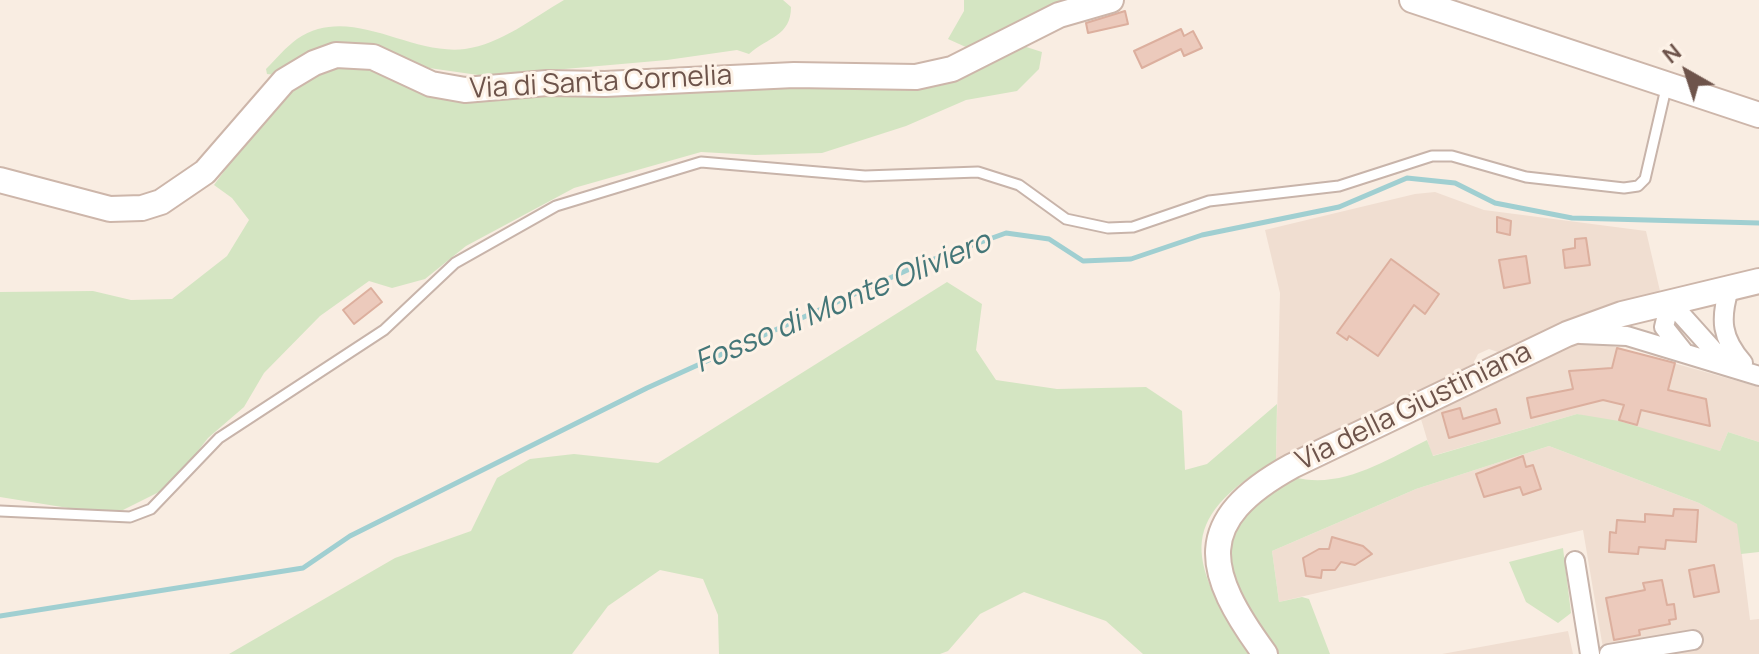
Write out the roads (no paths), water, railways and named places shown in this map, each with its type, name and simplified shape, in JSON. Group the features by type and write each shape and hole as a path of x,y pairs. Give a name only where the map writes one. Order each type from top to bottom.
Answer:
{"street":[{"name":"Via di Santa Cornelia","path":"0,180 110,209 142,208 161,202 213,165 284,81 314,63 336,55 373,57 431,84 465,90 547,83 605,84 794,75 916,77 952,69 1059,15 1111,0"},
{"path":"1412,0 1759,115"},
{"name":"Via della Giustiniana","path":"1265,654 1233,608 1219,569 1221,534 1245,497 1292,466 1567,334 1670,302 1759,281"},
{"path":"1729,289 1723,313 1724,333 1735,354 1756,375"},
{"path":"1688,357 1665,332 1665,314 1670,302 1714,351 1756,375"},
{"path":"1567,334 1619,334 1756,375"},
{"path":"1575,561 1590,654"},
{"path":"1609,654 1693,640"}],"lane":[{"path":"0,511 130,517 151,509 219,438 384,330 455,263 556,206 701,162 865,176 978,172 1019,185 1066,219 1108,228 1133,227 1209,201 1339,186 1432,156 1452,156 1526,177 1624,188 1638,186 1645,179 1667,84"}],"waterway":[{"name":"Fosso di Monte Oliviero","path":"0,616 303,568 350,536 647,388 923,263 1006,233 1049,239 1083,261 1131,259 1202,235 1339,207 1407,178 1455,183 1495,203 1572,218 1759,223"}]}
